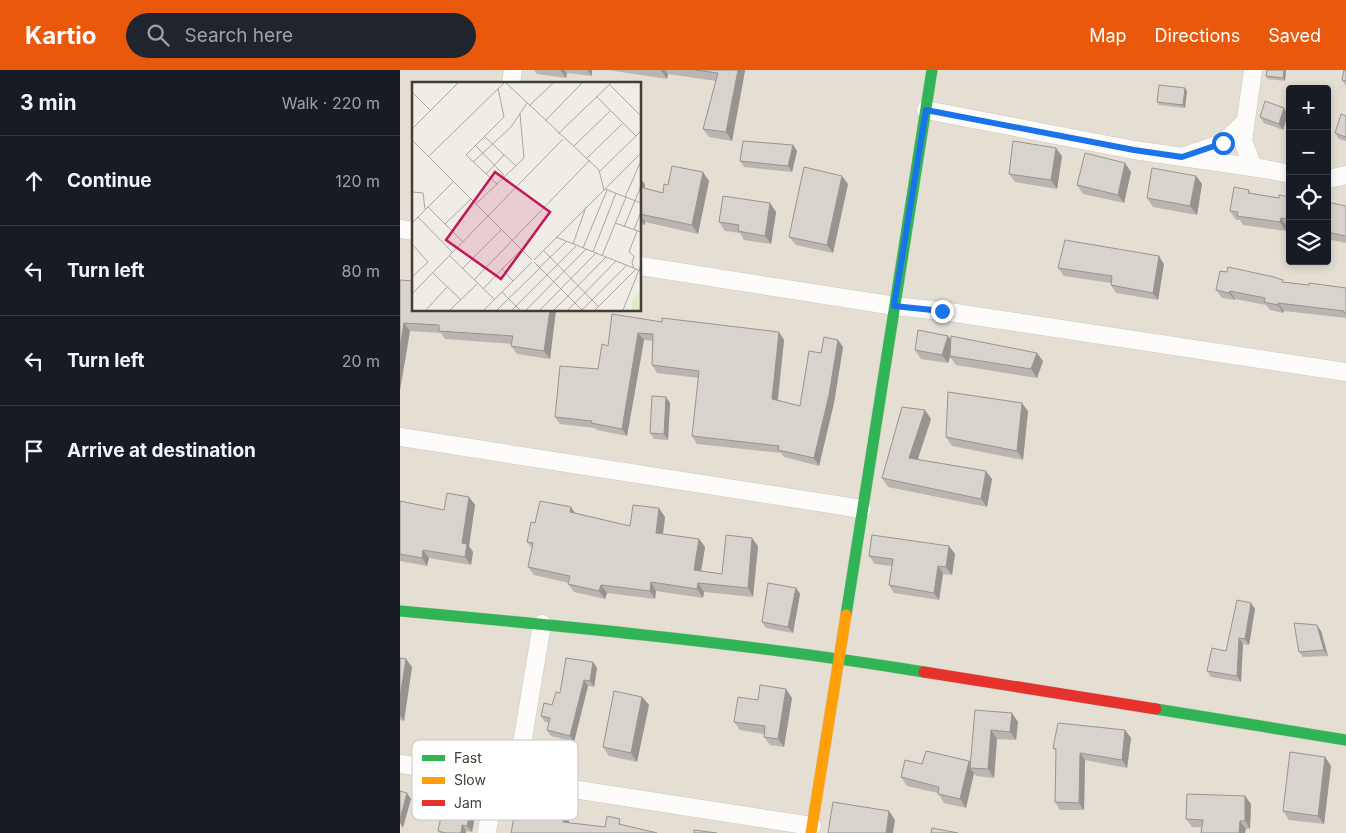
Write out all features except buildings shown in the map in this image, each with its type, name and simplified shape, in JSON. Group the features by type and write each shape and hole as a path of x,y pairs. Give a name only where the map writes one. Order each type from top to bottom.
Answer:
{"street":[{"path":"578,790 812,829 932,70"},
{"path":"1253,70 1243,141 1253,167"},
{"path":"926,110 1134,150 1286,173"},
{"path":"1182,157 1223,143 1245,122"},
{"path":"1331,179 1346,175"},
{"path":"1331,181 1346,186"},
{"path":"641,266 894,306 951,312 1346,372"},
{"path":"400,437 862,509"},
{"path":"400,612 542,624 839,658 1346,740"},
{"path":"523,740 542,624"},
{"path":"487,833 489,820"}],"shaded area":[{"path":"400,70 1346,70 1346,833 400,833"}],"traffic: fast":[{"path":"846,615 932,70"},
{"path":"400,611 728,645 924,672"},
{"path":"1156,709 1346,740"}],"traffic: slow":[{"path":"811,833 846,615"}],"traffic: jam":[{"path":"924,672 1156,709"}],"route":[{"path":"942,311 894,306 926,110 1134,150 1182,157 1223,143"}]}
